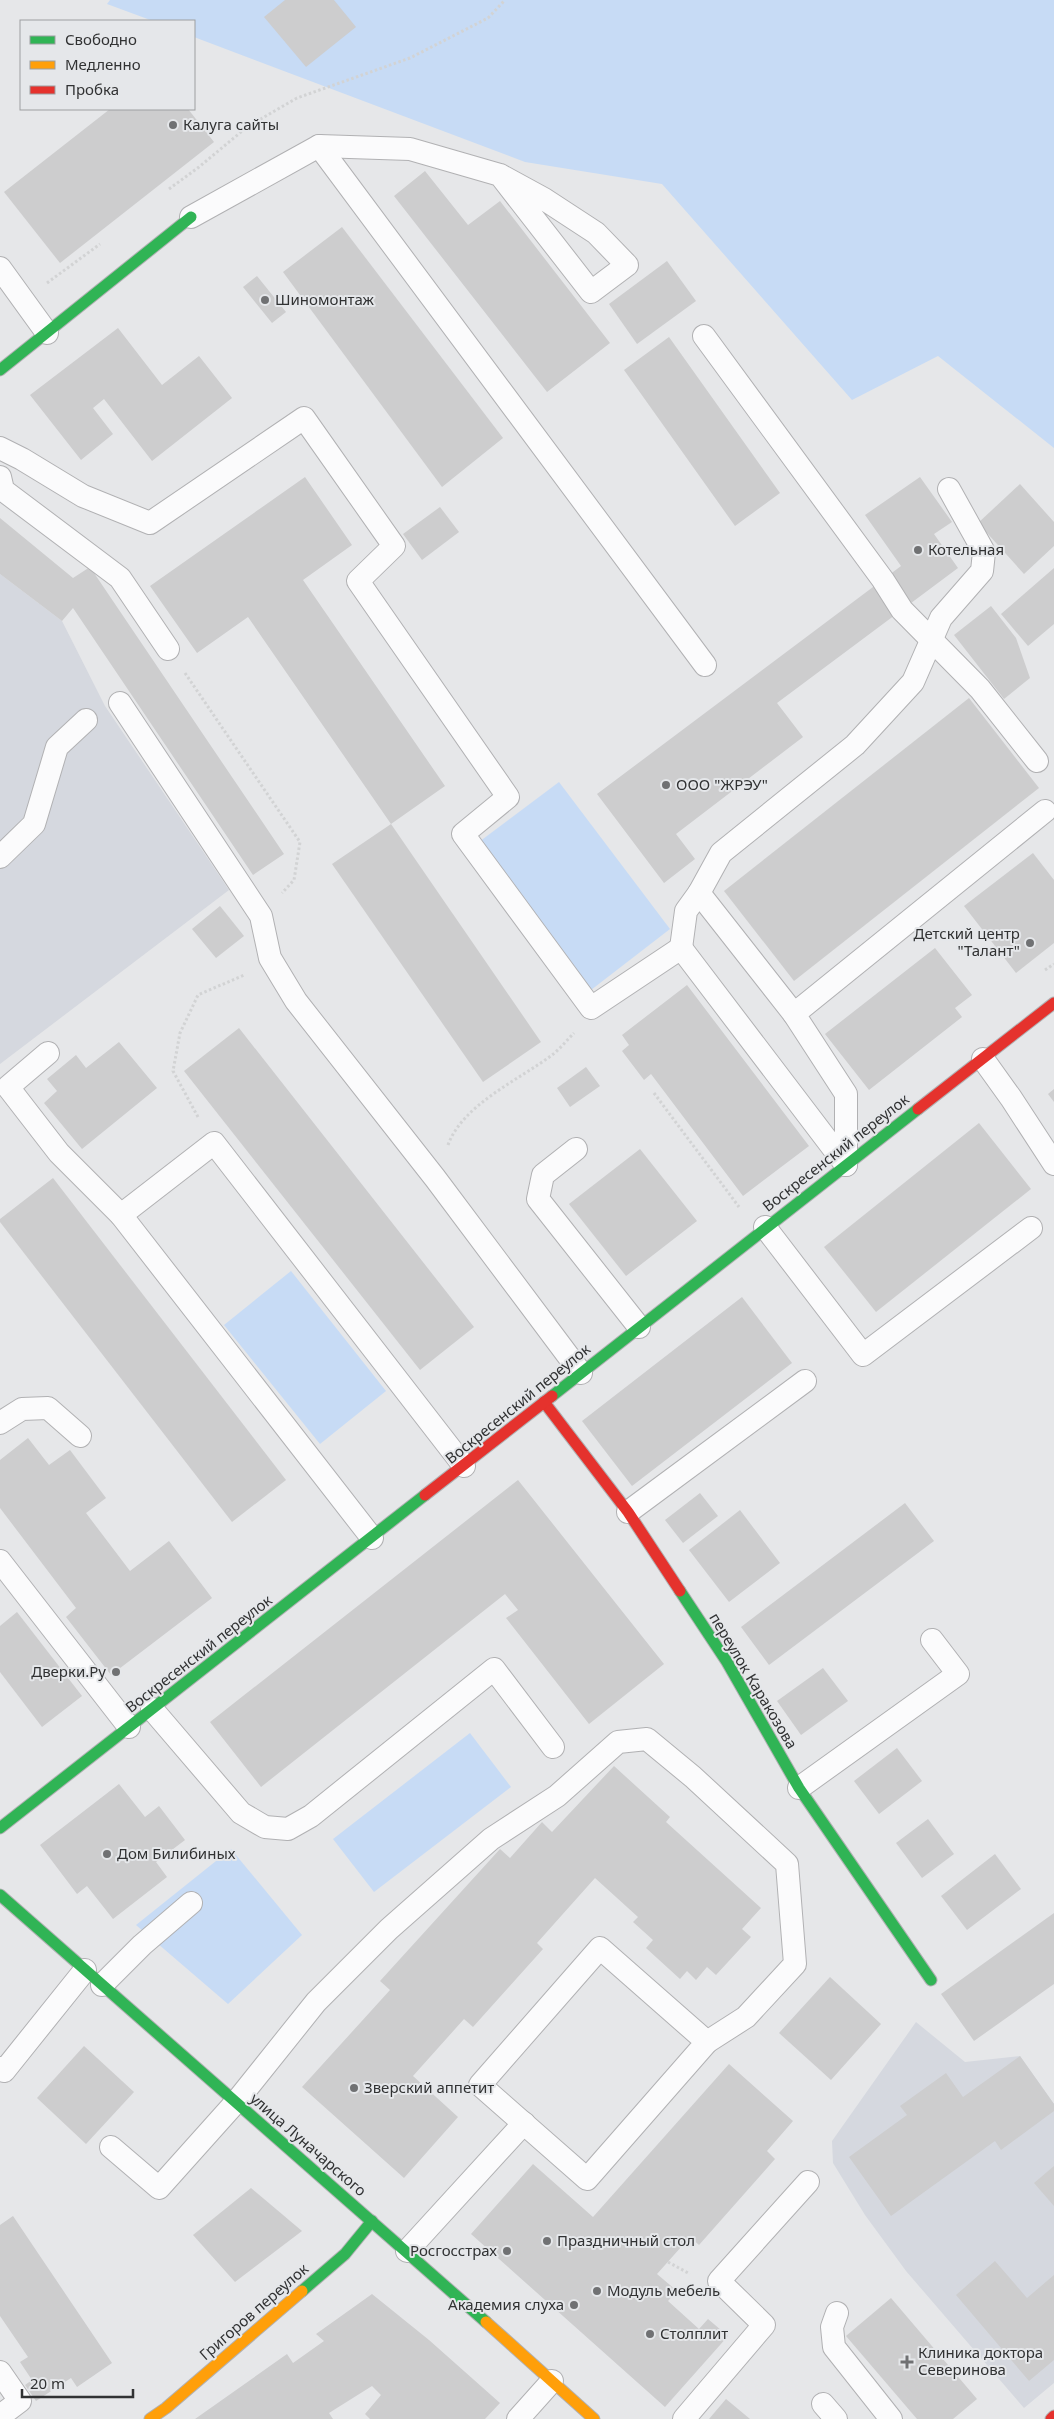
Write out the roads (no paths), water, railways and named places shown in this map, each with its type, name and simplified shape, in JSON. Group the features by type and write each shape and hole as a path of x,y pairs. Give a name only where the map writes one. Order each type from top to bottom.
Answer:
{"street":[{"path":"0,370 191,217"},
{"name":"Воскресенский переулок","path":"0,1828 464,1466 765,1227 1054,1003"},
{"name":"переулок Каракозова","path":"544,1402 628,1512 726,1662 798,1788 931,1980"},
{"name":"улица Луначарского","path":"0,1895 407,2251 594,2419"},
{"name":"Григоров переулок","path":"163,2415 345,2254 372,2221"},
{"path":"1051,2419 1054,2416"}],"lane":[{"path":"319,146 705,665"},
{"path":"191,217 319,146 410,149 500,175 544,199 596,232 627,265 591,292 500,175"},
{"path":"0,268 47,333"},
{"path":"704,336 883,580 902,610 980,689 1037,761"},
{"path":"0,448 83,496 150,523 304,418 394,546 358,581 508,797 462,834 591,1008 681,948"},
{"path":"0,477 4,490 120,578 168,649"},
{"path":"846,1165 681,948 686,911 699,893 721,853 854,745 913,682 941,618 982,571 984,552 949,489"},
{"path":"120,703 261,916 270,958 296,1001 435,1178 581,1373"},
{"path":"0,857 34,824 57,747 86,720"},
{"path":"794,1014 1045,811"},
{"path":"699,893 794,1014 846,1094 846,1165"},
{"path":"48,1053 8,1087 59,1153 121,1215 372,1538"},
{"path":"983,1059 1054,1164"},
{"path":"121,1215 214,1143 464,1466"},
{"path":"576,1149 543,1174 538,1199 639,1327"},
{"path":"765,1227 863,1355 1031,1228"},
{"path":"628,1512 805,1381"},
{"path":"0,1423 22,1409 48,1408 80,1436"},
{"path":"0,1561 129,1728"},
{"path":"798,1788 958,1674 932,1640"},
{"path":"152,1709 241,1813 265,1827 288,1829 311,1816 494,1669 553,1747"},
{"path":"112,2147 159,2188 236,2102 316,2002 389,1929 491,1839 557,1796 618,1742 647,1739 686,1770 787,1864 795,1964 746,2017 707,2042 587,2178 480,2084 600,1948 707,2042"},
{"path":"102,1985 142,1945 191,1903"},
{"path":"0,2068 4,2071 85,1970"},
{"path":"407,2251 524,2123"},
{"path":"684,2419 764,2324 719,2281 808,2182"},
{"path":"837,2313 832,2327 834,2347 891,2419"},
{"path":"0,2372 20,2401 0,2416"},
{"path":"518,2419 552,2381"}],"place":[{"name":"Калуга сайты","path":"173,125"},
{"name":"Шиномонтаж","path":"265,300"},
{"name":"Котельная","path":"918,550"},
{"name":"ООО \"ЖРЭУ\"","path":"666,785"},
{"name":"Детский центр \"Талант\"","path":"1030,943"},
{"name":"Дверки.Ру","path":"116,1672"},
{"name":"Дом Билибиных","path":"107,1854"},
{"name":"Зверский аппетит","path":"354,2088"},
{"name":"Праздничный стол","path":"547,2241"},
{"name":"Росгосстрах","path":"507,2251"},
{"name":"Модуль мебель","path":"597,2291"},
{"name":"Академия слуха","path":"574,2305"},
{"name":"Столплит","path":"650,2334"},
{"name":"Клиника доктора Северинова","path":"907,2362"}]}
